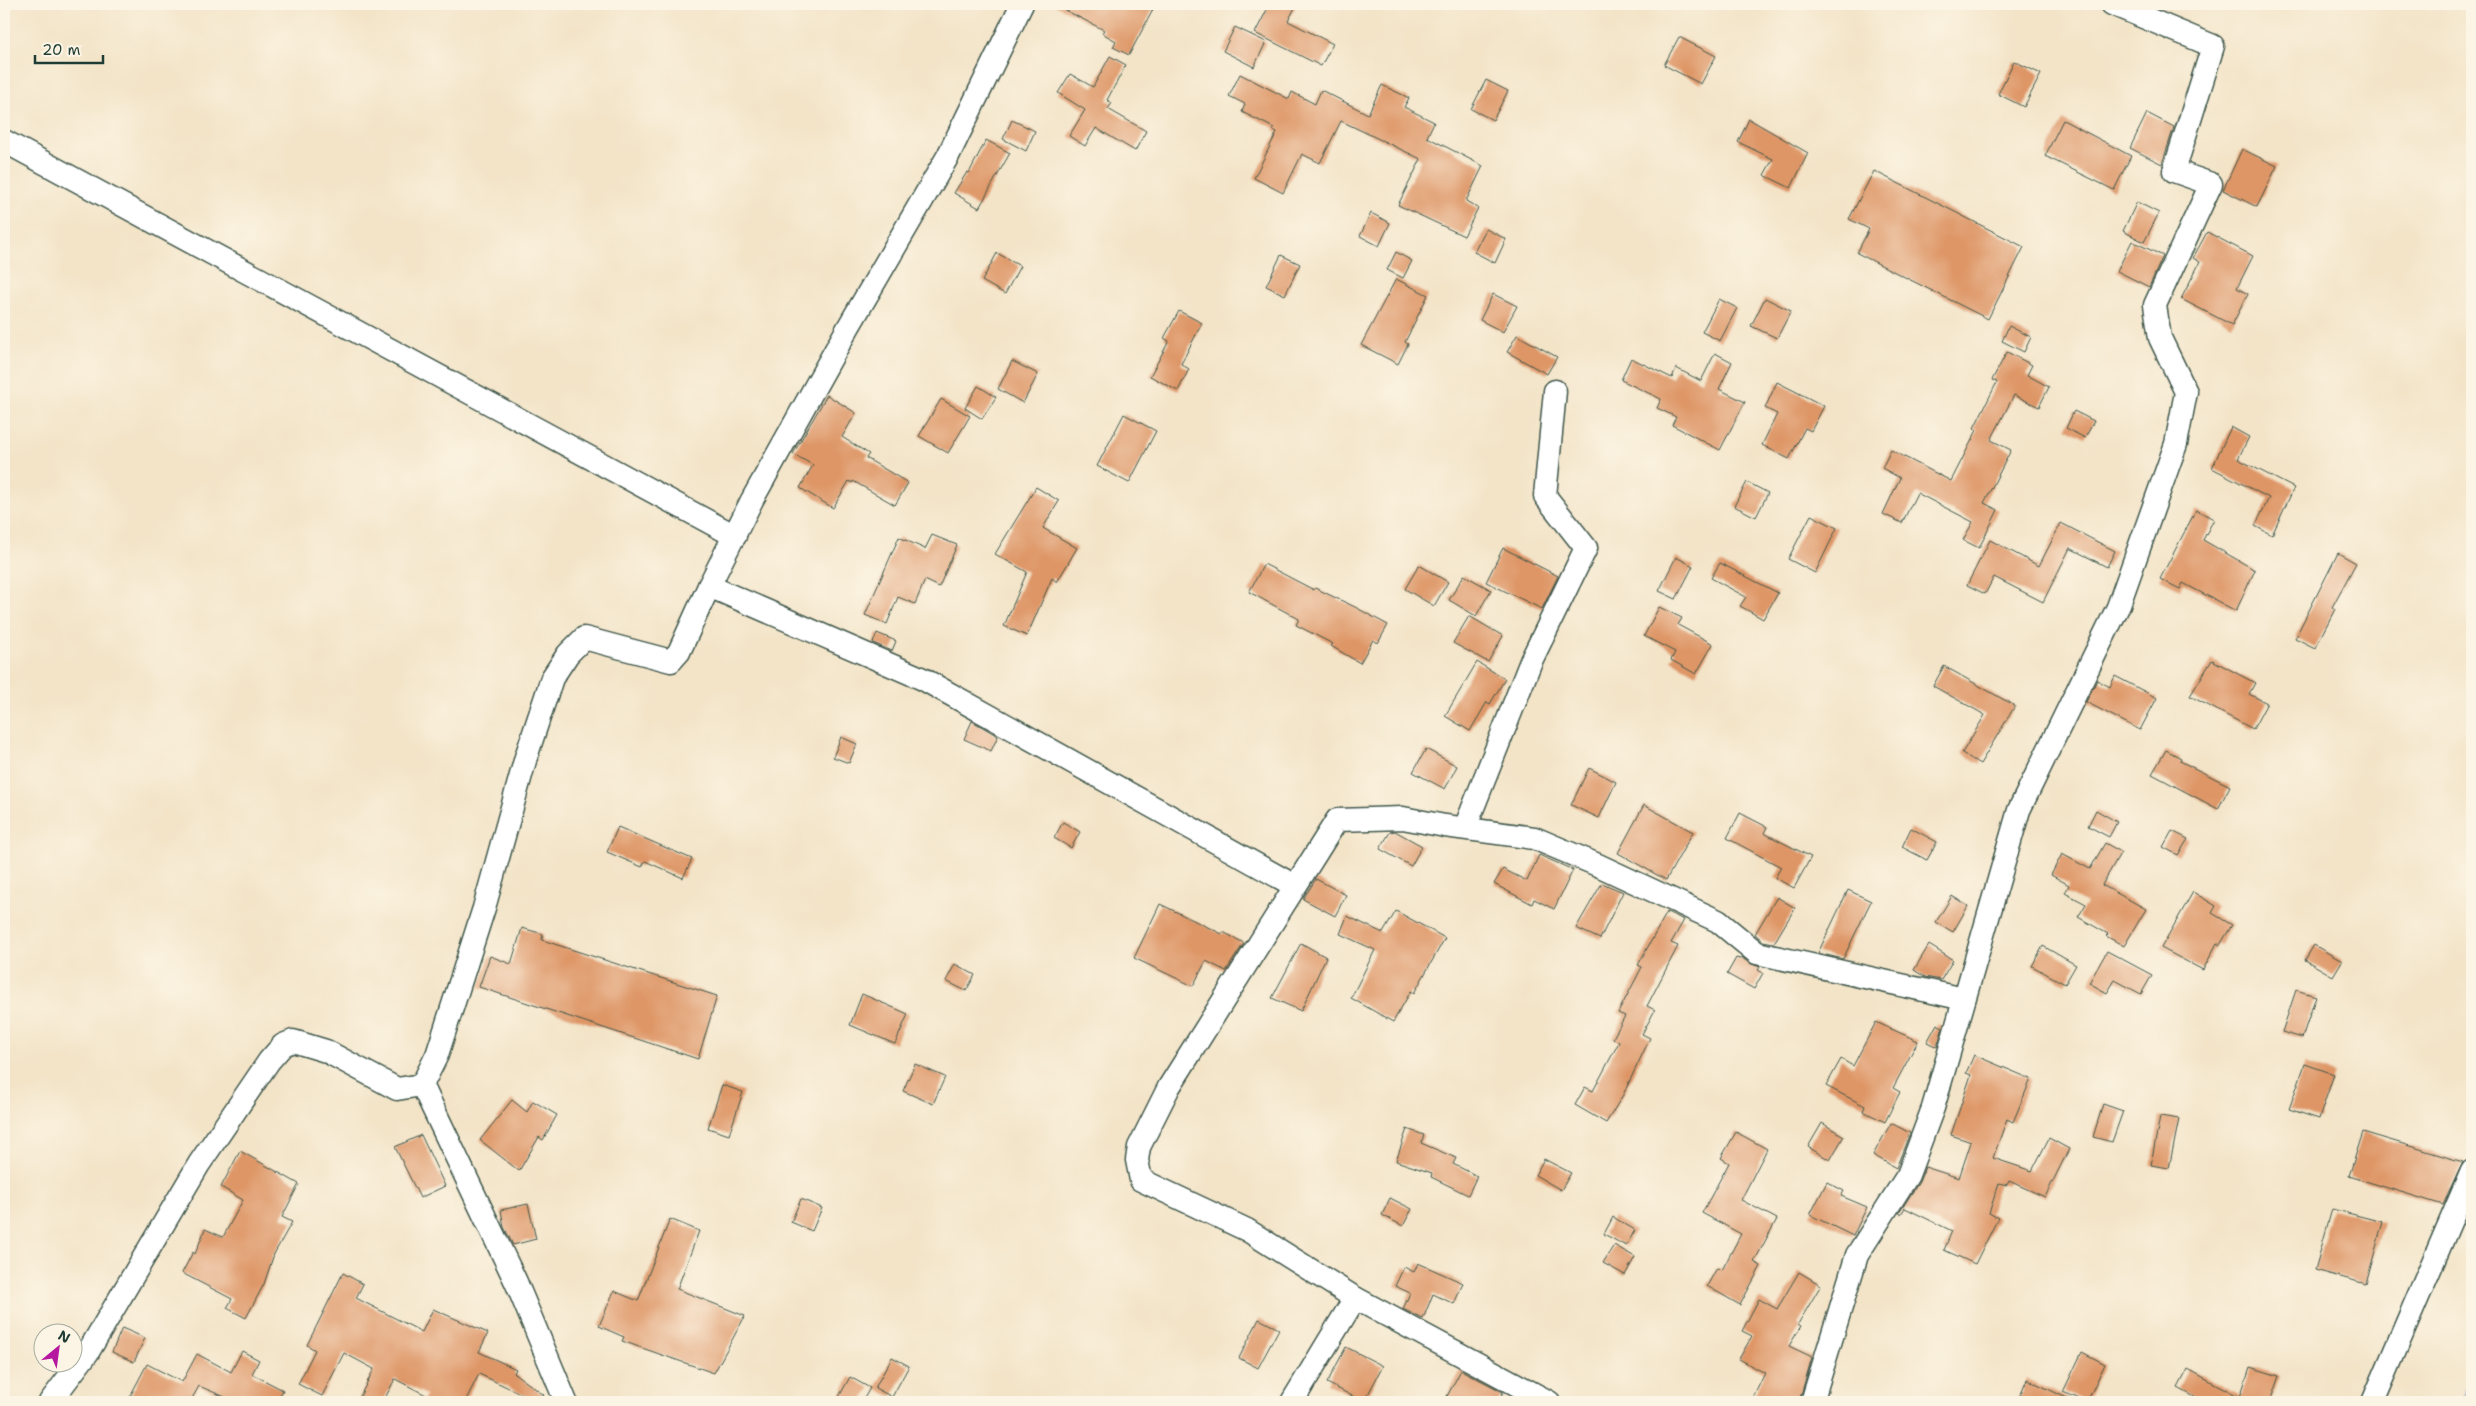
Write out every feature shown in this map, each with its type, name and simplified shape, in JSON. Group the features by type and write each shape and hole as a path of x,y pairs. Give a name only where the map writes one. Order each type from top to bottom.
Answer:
{"street":[{"path":"422,1085 437,1056 484,908 526,757 552,678 568,654 584,638 671,661 679,652 756,491 948,156 1022,4"},
{"path":"1812,1402 1857,1255 1908,1175 1924,1133 2019,810 2118,607 2176,444 2186,392 2160,338 2155,305 2211,184 2174,170 2213,46 2112,4"},
{"path":"4,140 734,536"},
{"path":"1465,828 1532,660 1586,548 1545,496 1555,391"},
{"path":"709,586 923,679 1295,886"},
{"path":"1549,1402 1354,1298 1247,1230 1141,1180 1137,1160 1139,1147 1169,1087 1337,820 1403,818 1534,838 1600,866 1718,921 1757,953 1964,999"},
{"path":"50,1402 88,1352 199,1164 269,1061 282,1045 293,1041 326,1052 398,1089 422,1085"},
{"path":"422,1085 516,1282 566,1402"},
{"path":"2373,1402 2472,1172"},
{"path":"1292,1402 1354,1298"}],"water":[{"path":"2472,1364 2472,1402 2462,1402"}],"building":[{"path":"1053,4 1156,4 1129,55 1113,47 1116,41 1102,33 1104,30"},
{"path":"1270,4 1297,4 1288,21 1333,44 1321,66 1255,33"},
{"path":"1235,27 1266,42 1254,67 1223,51"},
{"path":"1679,37 1716,56 1701,84 1664,65"},
{"path":"1110,56 1126,65 1107,100 1112,103 1108,109 1146,131 1135,151 1096,128 1085,146 1069,136 1085,110 1058,93 1070,74 1093,87"},
{"path":"2014,61 2041,74 2024,107 1998,94"},
{"path":"1240,74 1289,99 1292,92 1315,104 1321,90 1368,114 1382,85 1409,98 1404,107 1434,122 1427,137 1483,166 1466,201 1478,208 1464,236 1398,205 1421,159 1341,121 1320,163 1302,154 1283,193 1254,178 1277,132 1273,130 1274,128 1242,112 1245,104 1229,96"},
{"path":"1486,80 1508,91 1493,120 1471,109"},
{"path":"2147,113 2174,127 2162,164 2130,148"},
{"path":"1749,119 1808,153 1791,188 1764,175 1773,159 1738,142"},
{"path":"1012,120 1035,131 1026,151 1003,139"},
{"path":"2063,120 2131,156 2114,190 2045,156"},
{"path":"986,140 1010,153 979,208 954,193 967,172 969,173"},
{"path":"2242,149 2277,166 2257,207 2223,190"},
{"path":"1874,171 2024,247 1988,319 1857,253 1869,229 1849,219"},
{"path":"2137,202 2159,213 2144,242 2123,231"},
{"path":"1371,213 1390,223 1379,246 1360,236"},
{"path":"1486,229 1506,239 1495,263 1474,252"},
{"path":"2207,232 2253,256 2237,288 2248,294 2232,325 2181,299 2200,262 2193,258"},
{"path":"2132,241 2163,256 2149,287 2117,271"},
{"path":"1396,252 1412,261 1403,278 1387,270"},
{"path":"997,253 1020,266 1005,294 982,281"},
{"path":"1281,255 1300,264 1285,295 1266,286"},
{"path":"1396,279 1428,295 1405,342 1408,344 1398,364 1361,345"},
{"path":"1493,294 1517,306 1503,332 1480,320"},
{"path":"1765,298 1791,311 1777,338 1751,326"},
{"path":"1719,299 1737,308 1720,341 1702,332"},
{"path":"1179,311 1202,323 1181,364 1189,369 1178,391 1150,376 1169,341 1164,338"},
{"path":"2009,326 2031,337 2024,352 2002,341"},
{"path":"1517,335 1557,357 1547,374 1507,352"},
{"path":"2007,352 2032,365 2027,375 2049,387 2039,407 2014,395 1991,440 2011,450 1984,503 1998,510 1979,548 1963,540 1973,522 1917,493 1902,523 1883,514 1900,478 1882,468 1891,450 1951,481 1977,430 1974,428 1997,382 1992,380"},
{"path":"1715,353 1732,362 1719,389 1745,402 1720,450 1672,425 1676,417 1657,408 1661,399 1621,380 1631,358 1672,378 1676,368 1701,381"},
{"path":"1012,361 1038,374 1023,403 998,389"},
{"path":"1777,382 1824,406 1811,431 1805,428 1789,459 1762,445 1777,414 1765,408"},
{"path":"978,386 996,397 982,419 965,408"},
{"path":"827,395 856,413 842,437 869,454 866,458 908,483 895,505 853,481 852,483 849,481 833,508 800,488 813,465 793,454"},
{"path":"941,399 970,416 948,453 919,436"},
{"path":"2074,411 2094,421 2085,438 2066,428"},
{"path":"1124,414 1156,431 1129,483 1097,466"},
{"path":"2231,427 2249,437 2238,459 2294,488 2272,535 2255,526 2269,498 2212,468"},
{"path":"1747,482 1768,493 1756,517 1734,506"},
{"path":"1036,487 1059,501 1043,528 1077,548 1057,582 1052,578 1027,636 1004,626 1027,572 995,554"},
{"path":"2196,510 2214,519 2203,540 2255,570 2236,611 2183,583 2180,589 2160,579"},
{"path":"1811,515 1837,528 1815,573 1788,559"},
{"path":"2061,523 2115,551 2107,567 2070,548 2043,602 1994,577 1985,594 1967,585 1990,540 2039,566"},
{"path":"932,535 957,545 939,587 925,580 915,604 898,597 887,624 865,615 899,537 925,549"},
{"path":"1503,548 1558,576 1542,609 1486,582"},
{"path":"2338,553 2356,563 2332,607 2335,609 2315,648 2295,638"},
{"path":"1676,557 1693,566 1676,599 1659,591"},
{"path":"1720,563 1778,593 1763,619 1740,606 1746,597 1711,578"},
{"path":"1264,564 1314,590 1315,588 1355,607 1388,625 1378,643 1373,640 1360,663 1331,646 1333,644 1296,625 1299,619 1249,592"},
{"path":"1419,565 1448,582 1434,606 1405,589"},
{"path":"1464,575 1491,590 1476,616 1449,600"},
{"path":"1659,607 1682,618 1678,625 1713,644 1696,674 1671,660 1675,652 1644,636"},
{"path":"1469,616 1503,636 1488,662 1453,643"},
{"path":"877,633 896,641 892,651 873,643"},
{"path":"2212,660 2255,683 2249,694 2267,703 2253,729 2190,696"},
{"path":"1477,662 1505,679 1490,704 1487,702 1470,731 1445,716"},
{"path":"1944,666 2015,706 1980,764 1962,753 1985,715 1933,686"},
{"path":"2115,676 2157,698 2140,730 2086,702 2097,680 2110,687"},
{"path":"972,721 998,736 991,751 964,739"},
{"path":"841,737 857,744 849,763 833,757"},
{"path":"1426,749 1457,766 1445,789 1413,772"},
{"path":"2166,750 2181,758 2180,761 2230,786 2218,809 2152,774"},
{"path":"1589,768 1616,782 1599,818 1571,805"},
{"path":"1644,805 1693,832 1666,880 1618,853"},
{"path":"2096,810 2117,822 2109,837 2088,826"},
{"path":"1740,813 1767,827 1764,833 1811,857 1794,888 1775,878 1781,867 1727,838"},
{"path":"1063,822 1080,832 1071,848 1054,838"},
{"path":"618,827 692,859 683,878 645,861 642,867 607,852"},
{"path":"1911,828 1937,842 1927,860 1902,847"},
{"path":"1395,831 1422,846 1411,866 1380,849 1390,832"},
{"path":"2172,831 2188,839 2178,855 2163,847"},
{"path":"2105,843 2121,852 2102,885 2146,909 2124,946 2106,936 2108,934 2078,917 2086,904 2065,893 2069,885 2051,875 2062,854 2090,869"},
{"path":"1539,855 1573,870 1554,909 1534,899 1532,904 1494,884 1503,869 1527,881"},
{"path":"1316,879 1346,895 1335,916 1303,899"},
{"path":"1602,883 1623,892 1600,939 1576,928"},
{"path":"1848,890 1871,901 1843,959 1818,953"},
{"path":"2193,892 2216,906 2212,913 2232,925 2220,945 2217,943 2203,970 2161,948"},
{"path":"1952,896 1968,906 1953,932 1936,922"},
{"path":"1777,897 1795,908 1774,943 1763,941 1755,934"},
{"path":"1160,904 1244,943 1226,971 1206,961 1193,986 1134,958"},
{"path":"1396,911 1445,938 1414,993 1411,991 1393,1022 1351,998 1375,950 1340,934 1347,916 1383,933"},
{"path":"1667,912 1684,920 1671,943 1678,946 1647,1006 1655,1010 1642,1034 1650,1038 1623,1095 1606,1123 1575,1105 1585,1087 1593,1091 1619,1042 1613,1038 1625,1016 1618,1013 1642,967 1638,965"},
{"path":"522,928 543,934 542,940 717,996 698,1059 479,987 490,956 511,964"},
{"path":"1301,943 1326,957 1301,1011 1272,998"},
{"path":"1929,945 1953,960 1941,980 1925,977 1914,970"},
{"path":"2314,945 2342,961 2333,976 2305,960"},
{"path":"2043,946 2076,965 2065,984 2032,966"},
{"path":"2107,951 2152,975 2141,994 2115,980 2107,993 2089,983"},
{"path":"1741,957 1749,963 1760,967 1758,970 1763,973 1754,989 1727,974 1736,958 1740,959"},
{"path":"955,964 975,975 966,991 946,981"},
{"path":"2296,990 2316,996 2302,1038 2282,1032"},
{"path":"862,994 908,1014 895,1044 850,1025"},
{"path":"1876,1022 1918,1041 1893,1088 1900,1092 1885,1122 1863,1111 1865,1106 1826,1086 1841,1059 1853,1066"},
{"path":"1937,1024 1943,1027 1937,1047 1927,1042"},
{"path":"1974,1055 2031,1079 2013,1122 2007,1119 1993,1158 2032,1171 2049,1138 2069,1149 2045,1197 2009,1181 2007,1185 1999,1183 1989,1213 1998,1218 1975,1264 1944,1250 1952,1231 1905,1208 1901,1214 1899,1213 1919,1182 1925,1167 1959,1178 1971,1142 1951,1135 1971,1075 1966,1073"},
{"path":"915,1064 945,1077 933,1104 903,1091"},
{"path":"2305,1064 2334,1074 2319,1119 2289,1109"},
{"path":"722,1085 743,1092 729,1135 708,1128"},
{"path":"512,1100 527,1112 533,1101 557,1115 543,1140 539,1137 519,1171 480,1140"},
{"path":"2103,1104 2123,1111 2112,1142 2093,1137"},
{"path":"2160,1116 2179,1119 2169,1168 2151,1165"},
{"path":"1822,1123 1844,1136 1830,1160 1808,1147"},
{"path":"1891,1123 1910,1133 1896,1168 1873,1155"},
{"path":"1407,1129 1424,1135 1421,1143 1456,1158 1453,1164 1477,1176 1468,1195 1431,1177 1432,1173 1396,1161"},
{"path":"1736,1132 1767,1149 1741,1200 1777,1219 1754,1262 1761,1266 1740,1305 1707,1286 1717,1268 1722,1270 1741,1234 1702,1213 1729,1163 1721,1158"},
{"path":"2363,1132 2463,1162 2443,1205 2349,1176"},
{"path":"421,1135 445,1186 420,1198 395,1147"},
{"path":"240,1151 299,1184 282,1217 292,1222 274,1254 264,1284 246,1318 227,1308 232,1299 182,1273 193,1252 195,1254 205,1229 223,1237 243,1200 221,1187"},
{"path":"1544,1159 1571,1173 1561,1190 1535,1175"},
{"path":"1827,1182 1844,1191 1841,1196 1867,1207 1853,1236 1810,1215"},
{"path":"1390,1198 1412,1209 1403,1226 1382,1215"},
{"path":"801,1199 822,1208 812,1231 791,1222"},
{"path":"528,1204 536,1239 513,1245 504,1227 501,1210"},
{"path":"2332,1209 2383,1222 2366,1284 2315,1270"},
{"path":"1613,1217 1635,1230 1626,1246 1604,1234"},
{"path":"670,1219 699,1231 677,1289 745,1316 714,1373 622,1341 624,1337 599,1326 614,1291 638,1301"},
{"path":"1614,1245 1635,1257 1625,1275 1603,1263"},
{"path":"1418,1263 1463,1283 1454,1304 1433,1294 1423,1319 1403,1309 1410,1293 1395,1286 1404,1267 1414,1272"},
{"path":"1799,1272 1821,1285 1798,1324 1801,1326 1789,1346 1812,1357 1799,1402 1751,1402 1765,1373 1739,1359 1752,1336 1742,1331 1759,1299 1777,1309"},
{"path":"343,1273 363,1284 356,1298 422,1332 433,1309 488,1333 479,1352 516,1369 514,1373 544,1395 539,1402 479,1374 465,1402 422,1402 426,1395 395,1379 383,1402 357,1402 374,1369 344,1353 322,1396 298,1384 315,1350 307,1345"},
{"path":"1259,1319 1279,1329 1258,1368 1239,1358"},
{"path":"122,1328 145,1338 134,1362 112,1352"},
{"path":"1346,1347 1383,1366 1364,1402 1327,1383"},
{"path":"242,1351 259,1360 252,1374 283,1390 276,1402 237,1402 199,1386 190,1402 127,1402 147,1364 182,1382 197,1354 231,1372"},
{"path":"2082,1352 2105,1364 2087,1402 2063,1392"},
{"path":"892,1357 909,1366 892,1397 875,1388"},
{"path":"2250,1367 2279,1376 2270,1402 2204,1402 2178,1388 2188,1369 2240,1397"},
{"path":"1461,1370 1503,1392 1498,1402 1444,1402"},
{"path":"850,1377 870,1388 862,1402 836,1402"},
{"path":"2027,1379 2075,1402 2017,1402"}]}
